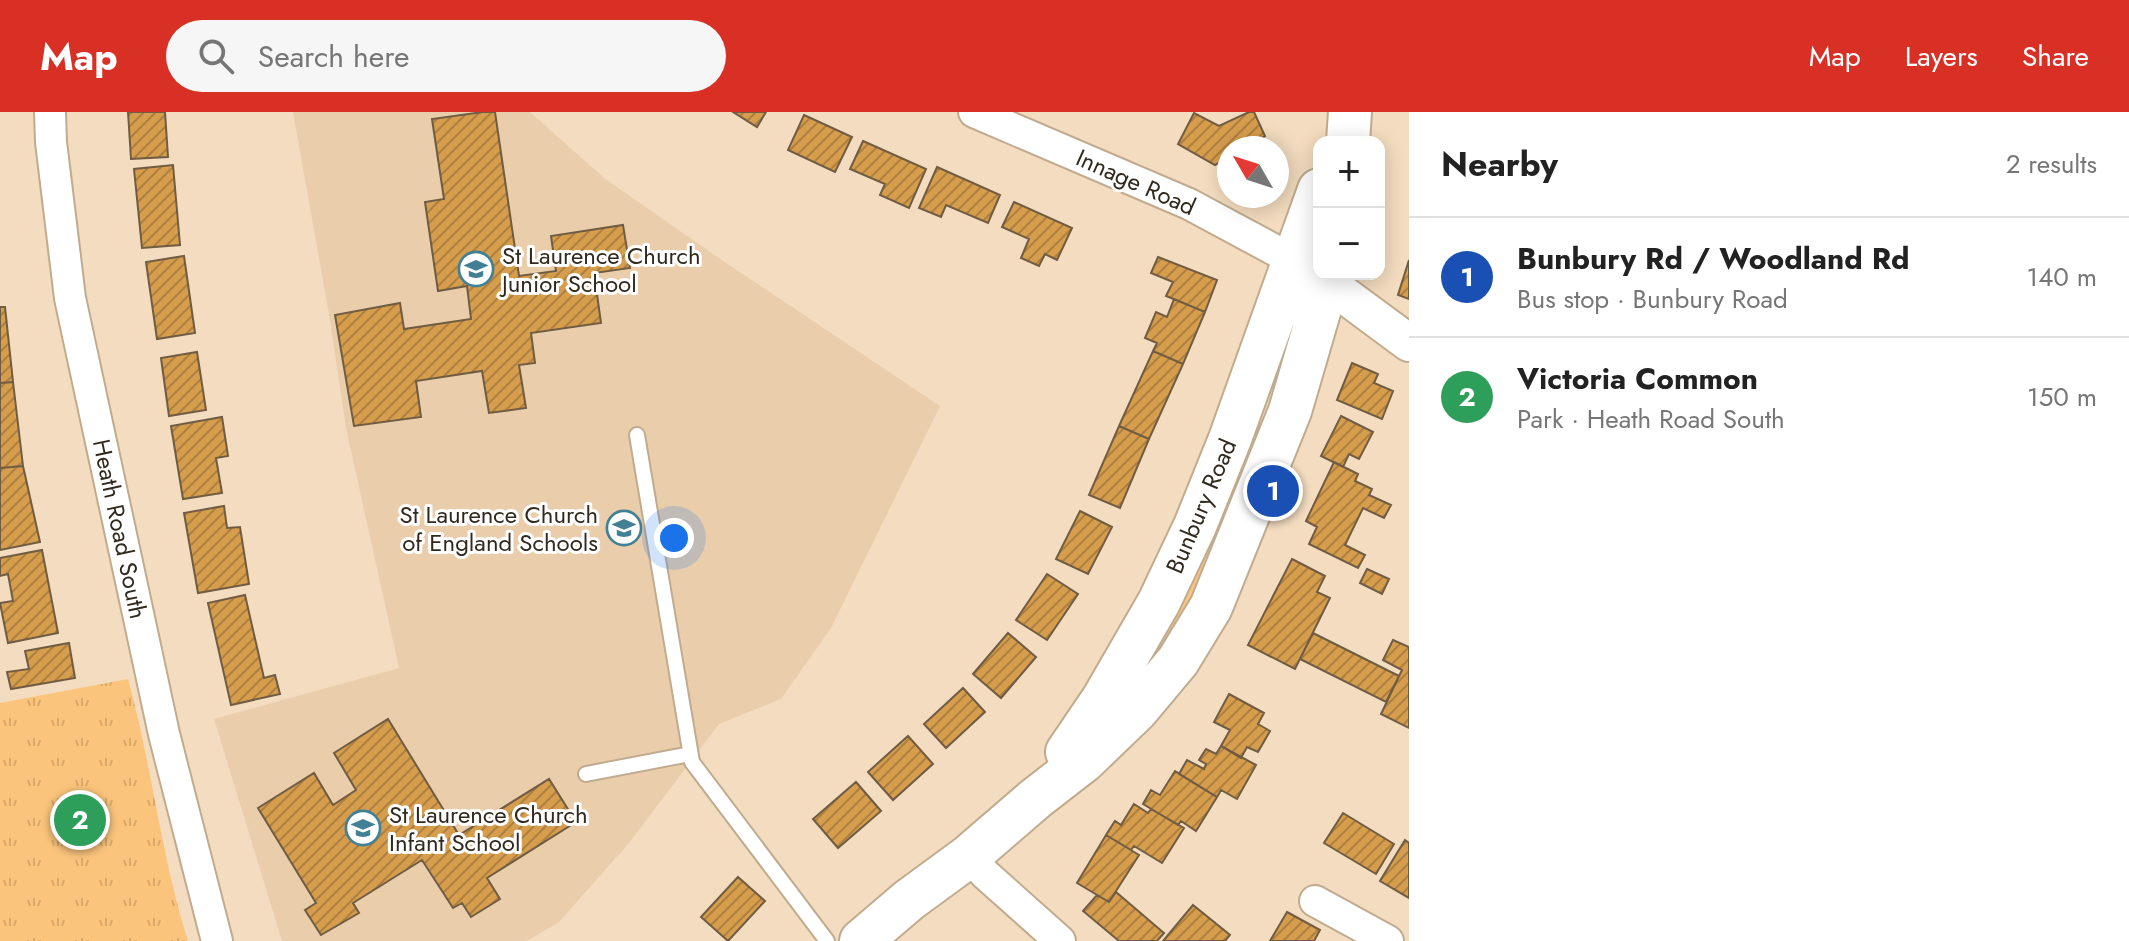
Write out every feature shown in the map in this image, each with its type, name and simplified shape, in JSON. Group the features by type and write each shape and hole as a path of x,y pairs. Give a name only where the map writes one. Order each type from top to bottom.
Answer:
{"main road":[{"name":"Bunbury Road","path":"861,941 1084,761 1137,710 1178,661 1211,607 1290,411 1317,280"}],"street":[{"name":"Heath Road South","path":"50,112 70,298 164,734 217,941"},
{"name":"Innage Road","path":"974,112 1189,204 1313,270"},
{"path":"1327,280 1409,343"},
{"path":"969,856 1060,941"},
{"path":"1315,901 1388,941"}],"lane":[{"path":"637,435 690,754 696,770 827,941"},
{"path":"586,774 690,754"}],"shaded area":[{"name":"St Laurence Church of England Schools","path":"293,112 483,112 433,120 444,199 439,290 467,286 471,319 404,329 335,315 354,426 420,417 416,381 482,371 489,413 525,408 519,365 535,362 531,333 601,323 594,273 629,268 623,225 551,236 556,271 519,276 495,112 530,112 604,178 940,406 831,628 781,699 719,724 629,843 559,922 527,941 282,941 214,719 399,668 346,428","holes":["388,719 459,835 549,779 487,878 500,899 472,917 462,903 452,908 422,860 353,903 358,913 321,935 306,910 316,903 258,808 313,773 333,805 356,790 334,753"]}],"green space":[{"path":"1244,444 1261,451 1198,592 1170,637 1166,638 1160,634"},
{"path":"128,679 188,941 0,941 0,703"}],"building":[{"path":"128,112 165,112 168,157 131,159"},
{"name":"St Laurence Church Junior School","path":"495,112 519,276 556,271 551,236 623,225 630,268 594,273 601,323 531,333 535,363 519,365 526,408 489,413 482,371 416,381 421,417 354,426 335,315 400,303 404,329 471,319 467,286 438,291 425,202 444,199 432,119"},
{"path":"733,112 766,112 757,127"},
{"path":"1254,112 1265,136 1217,136 1215,165 1178,144 1194,113 1219,126"},
{"path":"804,115 852,137 835,172 788,150"},
{"path":"863,141 926,169 909,208 880,195 885,184 850,169"},
{"path":"173,165 180,245 142,248 134,169"},
{"path":"937,167 1000,195 988,223 946,205 941,217 919,208"},
{"path":"1014,202 1072,228 1057,260 1045,254 1039,266 1021,258 1029,239 1002,227"},
{"path":"184,256 195,333 157,339 146,262"},
{"path":"1158,257 1217,280 1205,312 1166,296 1173,282 1151,273"},
{"path":"1409,260 1409,299 1398,295"},
{"path":"1174,299 1205,312 1183,364 1153,351 1157,343 1145,338 1156,312 1167,317"},
{"path":"0,307 5,307 13,382 0,383"},
{"path":"1153,351 1183,364 1149,439 1119,426"},
{"path":"197,352 206,410 169,416 161,358"},
{"path":"1352,363 1378,374 1374,383 1393,391 1382,419 1337,400"},
{"path":"13,382 23,466 0,468 0,383"},
{"path":"1341,416 1373,432 1359,459 1349,454 1343,467 1321,456"},
{"path":"222,417 228,456 216,458 222,493 183,499 171,426"},
{"path":"1119,426 1149,439 1120,508 1089,495"},
{"path":"1334,462 1358,474 1355,481 1372,489 1369,495 1391,505 1384,518 1363,508 1345,545 1365,555 1358,568 1309,544 1317,527 1306,521"},
{"path":"23,466 40,542 0,550 0,468"},
{"path":"224,506 227,528 240,527 249,584 198,593 184,513"},
{"path":"1080,511 1112,527 1088,574 1056,559"},
{"path":"42,550 58,633 8,643 0,603 13,601 8,574 0,576 0,558"},
{"path":"1292,559 1325,576 1317,592 1330,598 1295,669 1248,645"},
{"path":"1367,569 1389,579 1382,594 1360,583"},
{"path":"1047,574 1078,594 1047,640 1016,620"},
{"path":"245,595 264,678 275,675 280,694 231,705 208,603"},
{"path":"1008,633 1036,657 1001,698 973,674"},
{"path":"1313,633 1399,676 1386,702 1300,659"},
{"path":"1393,640 1409,647 1409,728 1381,714 1402,670 1383,660"},
{"path":"69,643 75,678 11,689 7,672 29,669 25,651"},
{"path":"963,688 985,712 946,748 924,724"},
{"path":"1229,694 1264,713 1258,724 1270,731 1258,752 1247,747 1241,758 1221,746 1230,730 1214,722"},
{"name":"St Laurence Church Infant School","path":"388,719 459,835 549,779 576,822 487,878 500,899 471,917 462,903 453,908 422,860 353,903 359,913 321,935 305,910 316,903 258,808 314,773 333,805 356,790 334,753"},
{"path":"908,736 933,764 893,800 868,772"},
{"path":"1221,746 1256,765 1237,799 1221,790 1217,797 1179,774 1187,760 1204,769 1206,764 1199,760 1206,749 1216,754"},
{"path":"1175,771 1217,797 1196,831 1181,821 1178,825 1143,804 1151,790 1160,795"},
{"path":"856,782 881,811 838,848 813,819"},
{"path":"1134,804 1148,813 1151,809 1184,828 1162,863 1134,846 1131,850 1106,835 1115,821 1121,825"},
{"path":"1343,813 1394,844 1376,874 1324,843"},
{"path":"1106,835 1139,855 1109,902 1077,883"},
{"path":"1405,840 1409,843 1409,898 1380,881"},
{"path":"738,877 765,901 728,941 701,917"},
{"path":"1116,892 1164,933 1157,941 1119,941 1083,911 1097,895 1109,902"},
{"path":"1193,905 1230,935 1225,941 1163,941"},
{"path":"1287,912 1320,930 1314,941 1270,941"}],"place":[{"name":"St Laurence Church Junior School","path":"476,269"},
{"name":"Bunbury Rd / Woodland Rd","path":"1273,491"},
{"name":"St Laurence Church of England Schools","path":"624,528"},
{"name":"Victoria Common","path":"80,820"},
{"name":"St Laurence Church Infant School","path":"363,828"}]}
